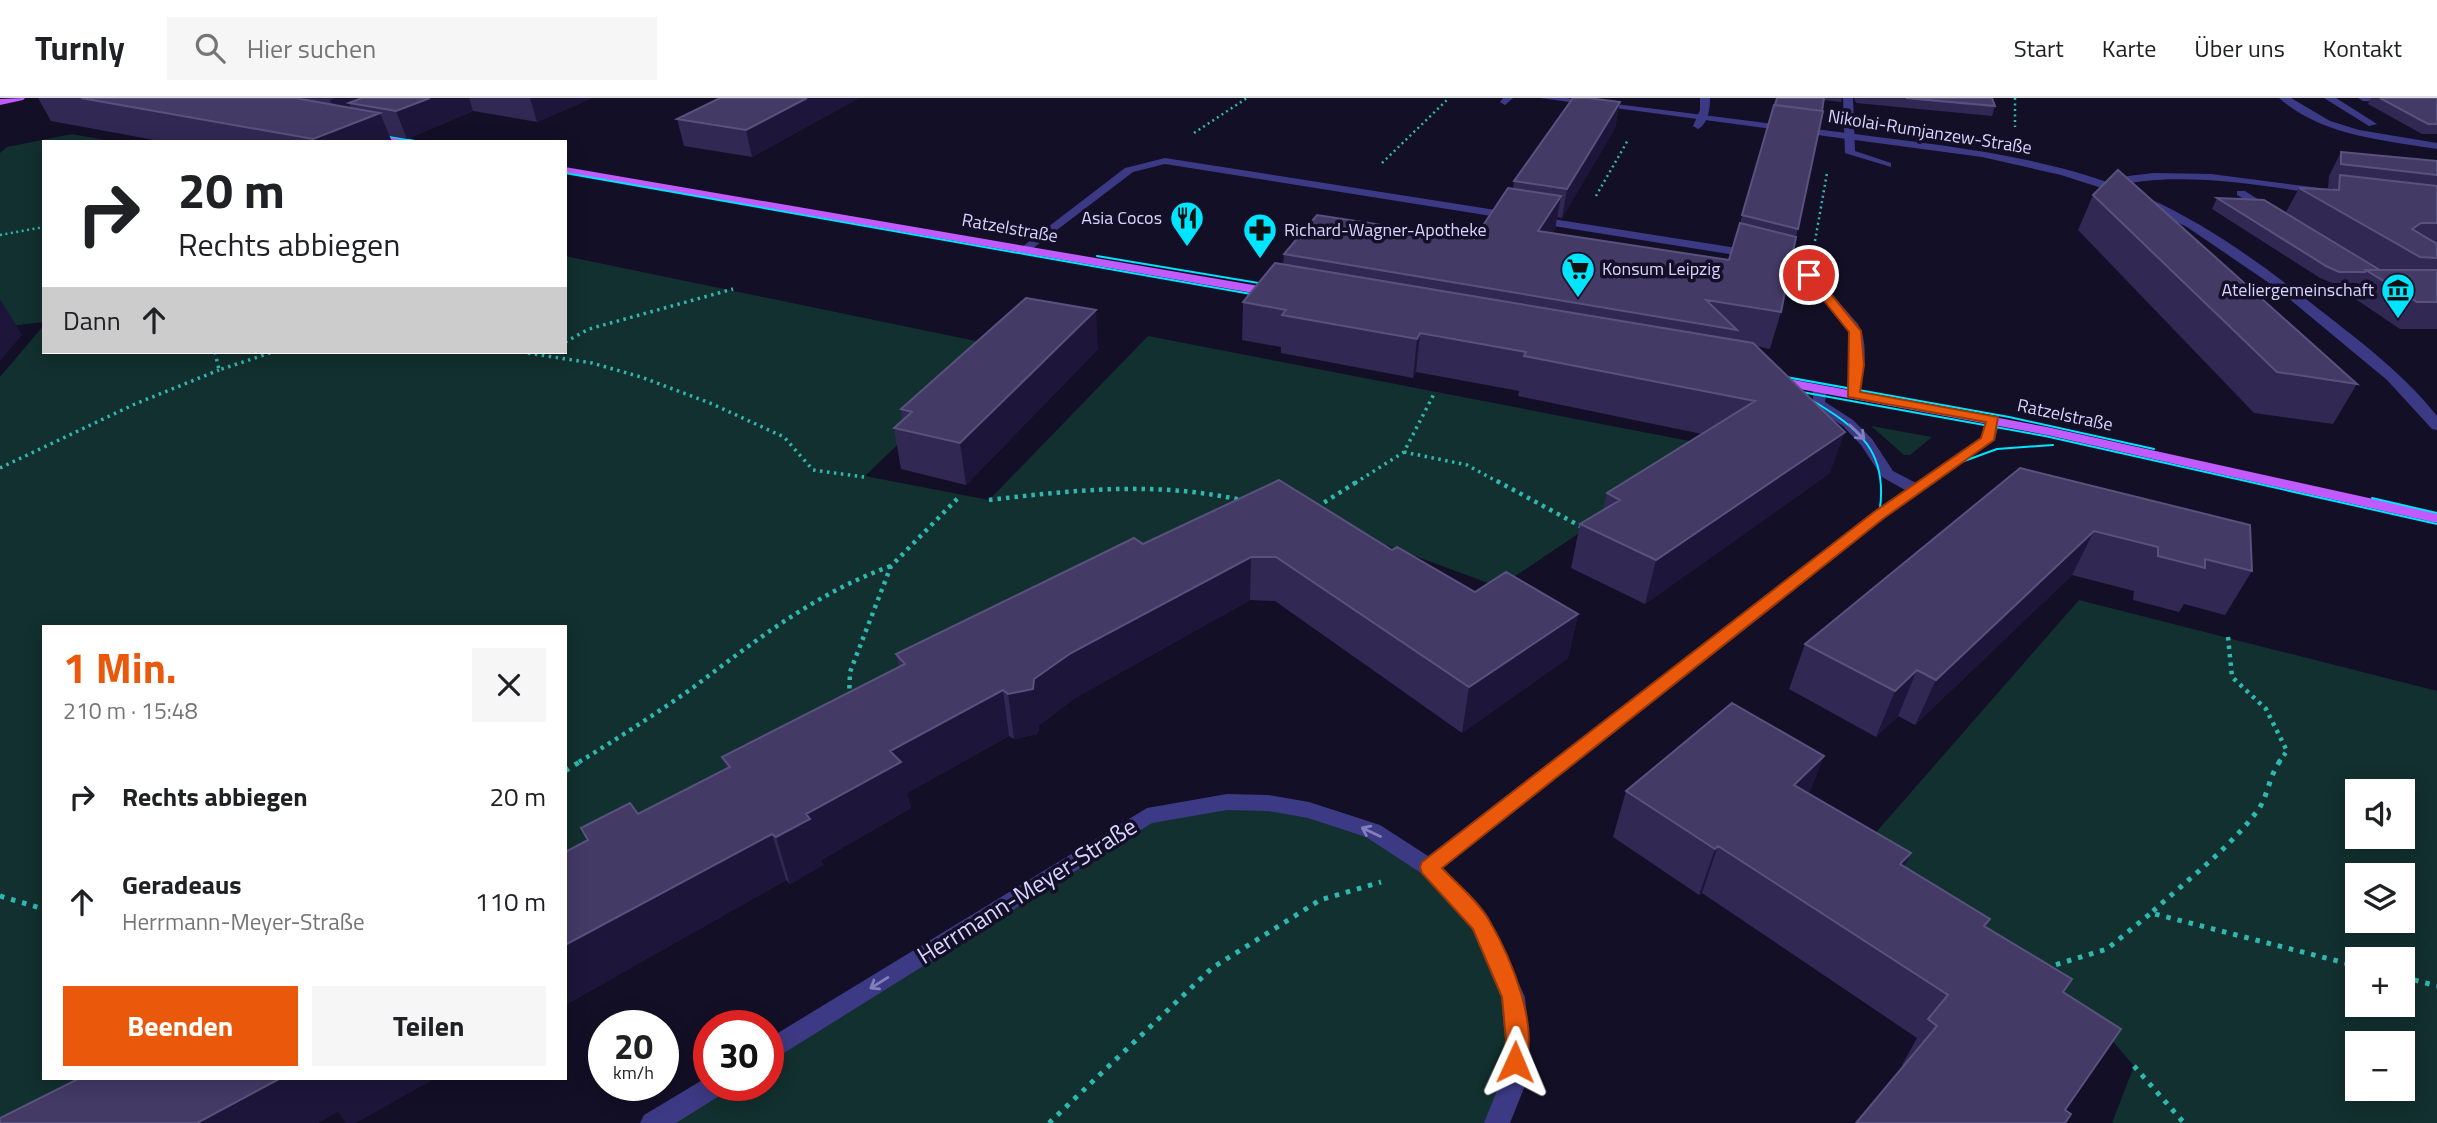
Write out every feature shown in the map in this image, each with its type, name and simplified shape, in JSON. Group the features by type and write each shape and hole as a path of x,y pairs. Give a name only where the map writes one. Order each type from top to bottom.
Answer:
{"main road":[{"path":"0,102 20,98"},
{"path":"355,133 394,140"},
{"name":"Ratzelstraße","path":"567,170 1286,294"},
{"name":"Ratzelstraße","path":"1753,377 1993,420 2437,518"}],"street":[{"name":"Nikolai-Rumjanzew-Straße","path":"1545,98 1644,110 1700,122 1851,136 1988,155 2105,185 2175,216 2287,290 2384,370 2437,426"},
{"path":"1700,122 1705,98"},
{"path":"1848,98 1850,153 1887,165"},
{"path":"2284,98 2327,123 2357,133 2437,146"},
{"path":"2329,98 2372,124"},
{"path":"2362,98 2437,101"},
{"path":"1024,250 1129,170 1161,161 1749,254 1794,265 1809,275 1855,331 1857,365 1853,395"},
{"path":"2105,185 2123,179 2155,176 2333,192"},
{"path":"2241,193 2286,220"},
{"path":"2287,290 2388,287 2378,276"},
{"path":"1820,389 1818,403 1848,423 1867,442 1887,474 1916,489"},
{"path":"1429,867 1916,489 1987,440 1993,420"},
{"name":"Herrmann-Meyer-Straße","path":"784,1042 1147,816 1227,802 1268,803 1309,810 1373,831 1429,867 1481,924 1513,997 1517,1040 1513,1083 1497,1123"},
{"path":"653,1123 693,1098"}],"path":[{"path":"1161,161 1161,154 1247,98"},
{"path":"1354,191 1449,98"},
{"path":"1578,228 1644,110"},
{"path":"1794,265 1812,256 1833,134"},
{"path":"0,235 42,227"},
{"path":"567,341 589,329 733,289"},
{"path":"215,354 219,370"},
{"path":"0,468 135,404 266,354"},
{"path":"529,354 592,363 641,377 784,437 813,470 864,477"},
{"path":"540,357 545,354"},
{"path":"1311,510 1404,452 1435,392"},
{"path":"1404,452 1467,465 1586,529"},
{"path":"989,500 1096,488 1207,491 1246,502"},
{"path":"849,700 850,672 891,566 960,496"},
{"path":"567,770 664,708 771,630 866,573 891,566"},
{"path":"2041,970 2107,949 2225,846 2260,808 2270,775 2287,751 2266,709 2232,677 2228,637"},
{"path":"1049,1123 1212,968 1320,900 1429,867"},
{"path":"0,896 42,908"},
{"path":"2151,913 2345,963"},
{"path":"2415,980 2437,986"},
{"path":"2134,1066 2184,1123"}],"green space":[{"path":"72,134 105,140 42,140"},
{"path":"42,140 42,322 0,327 0,153 7,147"},
{"path":"567,256 1000,346 865,476 989,500 1148,336 1710,445 1499,587 1342,529 567,859 567,625 42,625 42,1080 133,1080 0,1123 0,377 42,327 42,354 567,354"},
{"path":"1871,426 1932,437 1910,455 1904,455"},
{"path":"2079,600 2437,691 2437,1123 2112,1123 2134,1066 2092,1017 1851,861"},
{"path":"1268,803 1373,831 1481,924 1513,997 1497,1123 653,1123 693,1098 693,1101 784,1101 784,1042 1147,816"}],"building":[{"path":"81,98 295,98 380,113 313,139"},
{"path":"362,98 430,98 396,111 349,103"},
{"path":"720,98 807,98 746,130 677,119"},
{"path":"1573,98 1620,102 1567,189 1514,181"},
{"path":"1777,98 1824,98 1822,111 1775,105"},
{"path":"1906,98 1992,98 1995,106"},
{"path":"2380,98 2437,98 2437,124 2428,124"},
{"path":"1774,105 1823,111 1798,229 1742,215"},
{"path":"2341,152 2437,161 2437,175 2341,164"},
{"path":"2118,170 2357,384 2277,372 2093,195"},
{"path":"2340,175 2437,186 2437,223 2421,223 2412,229 2437,244 2437,258 2420,257 2299,188 2339,190"},
{"path":"1508,188 1561,196 1538,231 1729,260 1740,223 1796,237 1781,312 1706,300 1737,330 1284,254 1317,215 1474,239"},
{"path":"2217,198 2264,200 2380,270 2339,272"},
{"path":"1275,263 1753,343 1845,432 1656,560 1580,524 1620,500 1607,493 1755,401 1524,356 1526,352 1420,333 1417,339 1282,315 1286,310 1243,302"},
{"path":"2366,270 2437,270 2437,302 2417,302"},
{"path":"1026,298 1096,310 960,443 894,428 912,412 901,409"},
{"path":"2020,468 2250,525 2252,571 2205,559 2205,568 2158,556 2158,547 2094,531 1936,680 1917,670 1895,691 1805,644"},
{"path":"1279,480 1392,550 1397,547 1475,592 1506,572 1578,614 1469,687 1276,557 1251,557 1071,653 1034,679 1033,689 1008,694 1003,690 890,751 901,762 806,814 810,819 776,837 772,834 567,944 567,851 588,840 581,828 630,803 638,814 730,767 722,757 905,664 896,654 1134,538 1143,544"},
{"path":"1732,703 1824,756 1794,785 1911,853 1900,864 1990,919 1984,926 2072,979 2063,992 2121,1029 2065,1110 2071,1114 2065,1123 1856,1123 1937,1026 1928,1019 1948,995 1718,846 1715,849 1626,791"},
{"path":"76,1080 277,1080 197,1123 0,1123 0,1118"}],"tram line":[{"path":"370,133 410,140"},
{"path":"567,173 1268,297"},
{"path":"1097,256 1276,286"},
{"path":"1769,374 2009,417 2154,449"},
{"path":"1785,389 2045,436 2437,524"},
{"path":"1808,398 1842,420 1867,444 1880,474 1879,515"},
{"path":"1945,468 1997,449 2053,445"},
{"path":"2372,498 2437,513"}],"place":[{"name":"Asia Cocos","path":"1187,248"},
{"name":"Richard-Wagner-Apotheke","path":"1260,260"},
{"name":"Konsum Leipzig","path":"1578,299"},
{"name":"Ateliergemeinschaft","path":"2398,320"}],"route":[{"path":"1515,1062 1517,1040 1513,997 1492,948 1481,924 1429,867 1879,515 1987,440 1993,420 1853,395 1857,336 1850,323 1809,275"}]}
